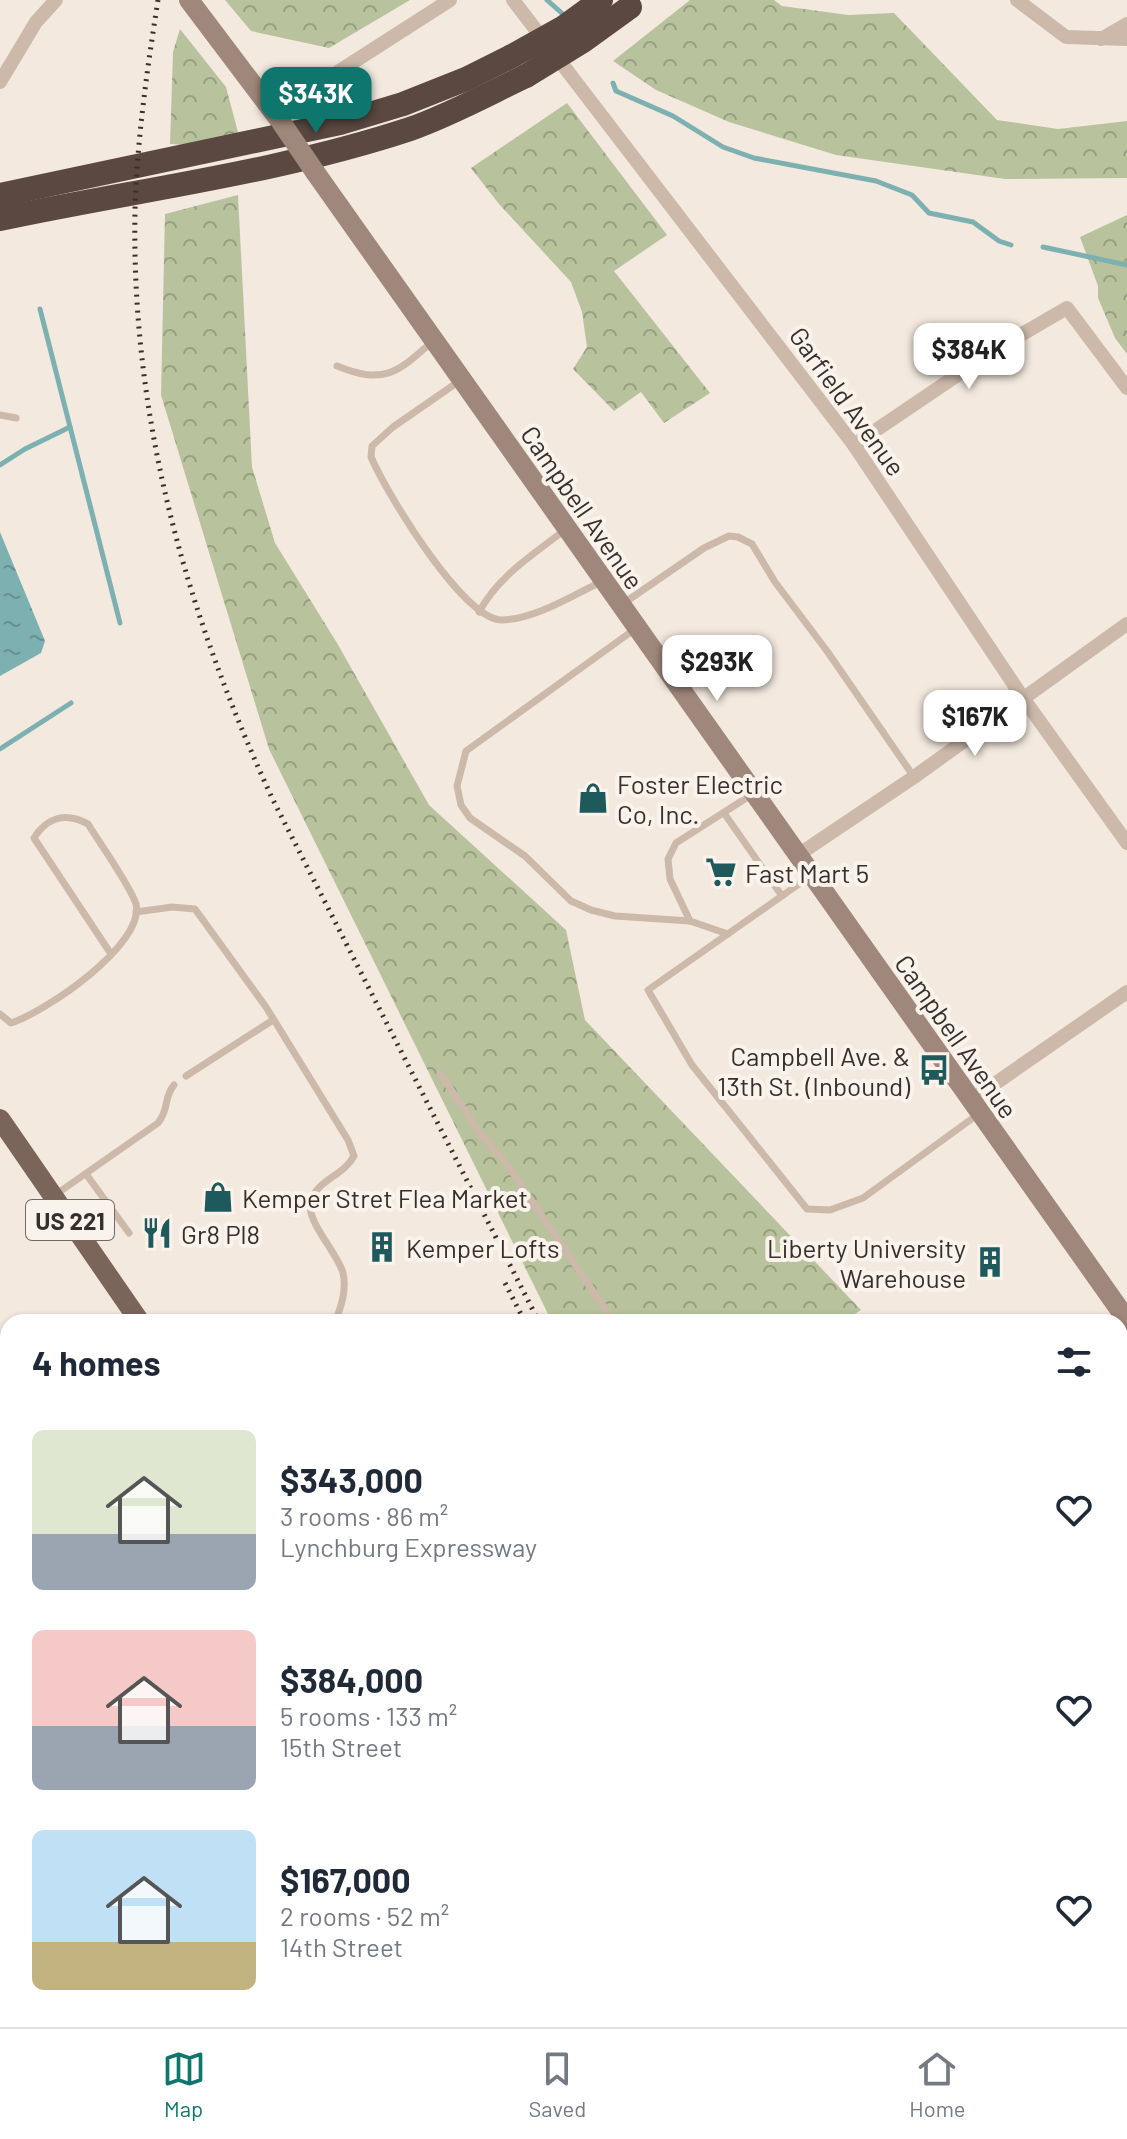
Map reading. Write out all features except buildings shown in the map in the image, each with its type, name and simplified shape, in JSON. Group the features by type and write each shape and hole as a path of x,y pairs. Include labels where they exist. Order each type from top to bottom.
{"highway":[{"path":"0,219 149,191 344,148 412,128 519,66 601,0"},
{"path":"0,195 340,123 403,104 466,79 519,66 583,41 634,4"}],"main road":[{"name":"Campbell Avenue","path":"189,0 277,118 1123,1314"},
{"name":"US 221","path":"0,1119 135,1314"}],"street":[{"path":"0,82 36,22 56,0"},
{"path":"277,118 450,0"},
{"name":"Garfield Avenue","path":"513,0 854,445 1023,698 1127,843"},
{"path":"1017,0 1066,37 1127,39"},
{"path":"1101,39 1127,24"},
{"path":"854,445 993,351 1067,308 1127,388"},
{"path":"798,855 914,777 1127,624"},
{"path":"975,1107 1127,992"}],"lane":[{"path":"337,366 364,377 400,370 434,341"},
{"path":"461,379 393,427 372,446 371,457 454,588 479,612 501,620 538,612 603,581"},
{"path":"0,415 16,418"},
{"path":"479,612 490,592 512,570 566,529"},
{"path":"620,605 704,548 729,536 752,544 775,582 914,777"},
{"path":"636,628 466,751 457,786 461,805 470,818 525,856 571,901 615,916 690,921 728,934"},
{"path":"690,921 670,879 668,859 676,843 754,793"},
{"path":"724,813 782,896"},
{"path":"0,1014 11,1023 32,1016 66,993 111,954 126,939 136,921 136,904 88,824 75,817 52,820 34,838 111,954"},
{"path":"812,875 648,990 692,1065 807,1209 830,1210 863,1198 975,1107"},
{"path":"136,912 172,907 195,909 226,949 348,1140 354,1156 347,1169 318,1187 310,1203 312,1216 343,1273 344,1301 338,1314"},
{"path":"186,1076 273,1020"},
{"path":"440,1073 479,1132 508,1166 609,1314"},
{"path":"54,1196 158,1123 167,1112 167,1096 174,1085"},
{"path":"86,1174 129,1233"}],"green space":[{"path":"225,0 410,0 329,48 251,31"},
{"path":"690,0 774,0 782,6 848,15 894,13 997,120 1058,129 1127,121 1127,178 1005,179 836,155 729,122 656,90 613,61"},
{"path":"180,29 226,87 239,136 188,145 170,144 173,52"},
{"path":"567,103 667,235 614,271 710,393 664,423 641,392 614,411 573,369 587,347 582,312 571,282 499,204 471,168"},
{"path":"238,195 252,467 275,543 337,643 429,805 566,930 585,1020 861,1310 855,1314 548,1314 269,749 161,395 165,214"},
{"path":"1127,215 1127,354 1115,338 1098,298 1098,286 1080,237"}],"water":[{"path":"0,532 45,641 41,653 0,676"}],"waterway":[{"path":"547,0 565,16"},
{"path":"613,83 616,91 673,116 723,147 754,158 876,181 912,195 929,213 973,222 999,241 1011,245"},
{"path":"1043,247 1127,265"},
{"path":"40,309 120,623"},
{"path":"0,465 70,427"},
{"path":"0,749 71,703"}],"railway":[{"path":"158,0 138,158 136,288 154,439 190,586 214,658 273,800 535,1314"},
{"path":"505,1283 521,1314"}],"place":[{"name":"Foster Electric Co, Inc.","path":"593,798"},
{"name":"Fast Mart 5","path":"721,872"},
{"name":"Campbell Ave. & 13th St. (Inbound)","path":"934,1070"},
{"name":"Kemper Stret Flea Market","path":"218,1197"},
{"name":"Gr8 Pl8","path":"157,1233"},
{"name":"Kemper Lofts","path":"382,1247"},
{"name":"Liberty University Warehouse","path":"990,1262"}]}
